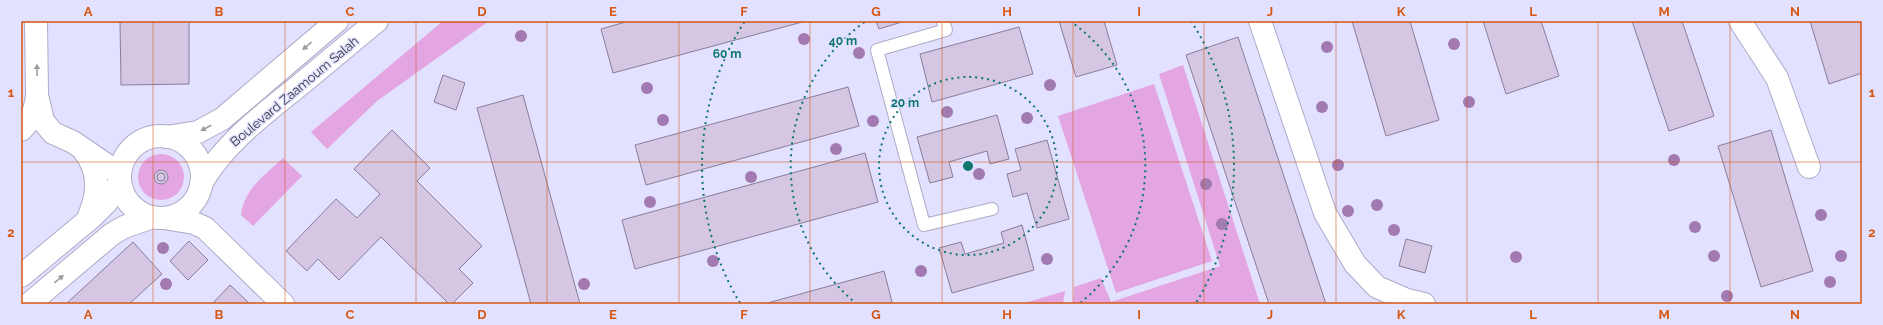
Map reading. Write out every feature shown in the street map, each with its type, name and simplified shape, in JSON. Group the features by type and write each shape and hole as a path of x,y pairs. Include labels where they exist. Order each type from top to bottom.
{"street":[{"path":"21,130 29,122 35,112 37,95 36,21"},
{"name":"Boulevard Zaamoum Salah","path":"166,136 198,132 222,119 337,21"},
{"name":"Boulevard Zaamoum Salah","path":"200,188 208,171 222,154 256,120 376,21"},
{"path":"1260,21 1328,219 1355,264 1377,287 1407,300 1424,304"},
{"path":"1740,21 1777,78 1809,167"},
{"path":"37,95 43,121 53,133"},
{"path":"21,136 35,131 53,133 72,142 120,178 127,201 143,214 194,223 205,228 283,304"},
{"path":"83,150 113,148 149,138 166,136 176,139 186,145 193,152 199,162 201,173 201,216 205,228"},
{"path":"21,276 86,222 107,202 120,178 122,166 129,152 142,141"},
{"path":"83,150 91,160 96,174 97,188 95,201 86,222"},
{"path":"29,304 112,234 124,227 159,217 181,213 195,200 200,188"}],"lane":[{"path":"944,21 946,30 877,50 924,225 992,209"}],"shaded area":[{"path":"443,21 489,21 377,101 327,149 311,132"},
{"path":"1183,65 1260,304 1073,304 1074,287 1101,278 1111,302 1220,266 1159,74"},
{"path":"1154,84 1212,261 1116,293 1058,116"},
{"path":"161,154 174,158 180,164 184,177 180,190 174,196 161,200 148,196 142,190 138,177 142,164 148,158"},
{"path":"283,158 302,176 253,226 241,215 246,198 256,183"},
{"path":"1065,291 1063,304 1021,304"}],"building":[{"path":"120,21 189,21 189,84 121,85"},
{"path":"629,21 806,21 613,73 601,29"},
{"path":"876,21 905,21 879,29"},
{"path":"1059,21 1104,21 1117,65 1076,77"},
{"path":"1352,21 1410,21 1439,120 1386,136"},
{"path":"1483,21 1541,21 1559,76 1506,94"},
{"path":"1632,21 1682,21 1714,116 1669,131"},
{"path":"1810,21 1862,21 1862,73 1829,84"},
{"path":"1019,27 1033,74 932,102 920,54"},
{"path":"1238,37 1326,304 1269,304 1186,55"},
{"path":"443,75 465,83 456,110 434,102"},
{"path":"848,87 859,126 646,185 635,145"},
{"path":"523,95 580,304 531,304 477,108"},
{"path":"997,115 1009,159 990,164 987,151 949,162 953,177 930,183 917,137"},
{"path":"392,130 430,168 417,181 482,246 459,269 473,283 452,304 449,304 381,237 339,280 318,259 307,271 286,251 336,199 357,218 380,194 354,169"},
{"path":"1771,130 1813,271 1761,287 1718,146"},
{"path":"1047,140 1069,219 1037,228 1027,193 1013,197 1007,174 1021,170 1015,149"},
{"path":"865,153 878,202 635,269 622,220"},
{"path":"161,170 166,172 168,177 166,182 161,184 156,182 154,177 156,172"},
{"path":"161,173 164,174 164,180 161,181 158,180 157,177 158,174"},
{"path":"1022,225 1034,270 952,293 939,248 961,242 965,254 1004,243 1001,232"},
{"path":"1406,239 1432,246 1425,273 1399,266"},
{"path":"189,241 208,260 188,280 170,261"},
{"path":"133,242 162,274 129,304 66,304"},
{"path":"884,271 892,302 887,304 764,304"},
{"path":"230,285 250,304 212,304"}]}
